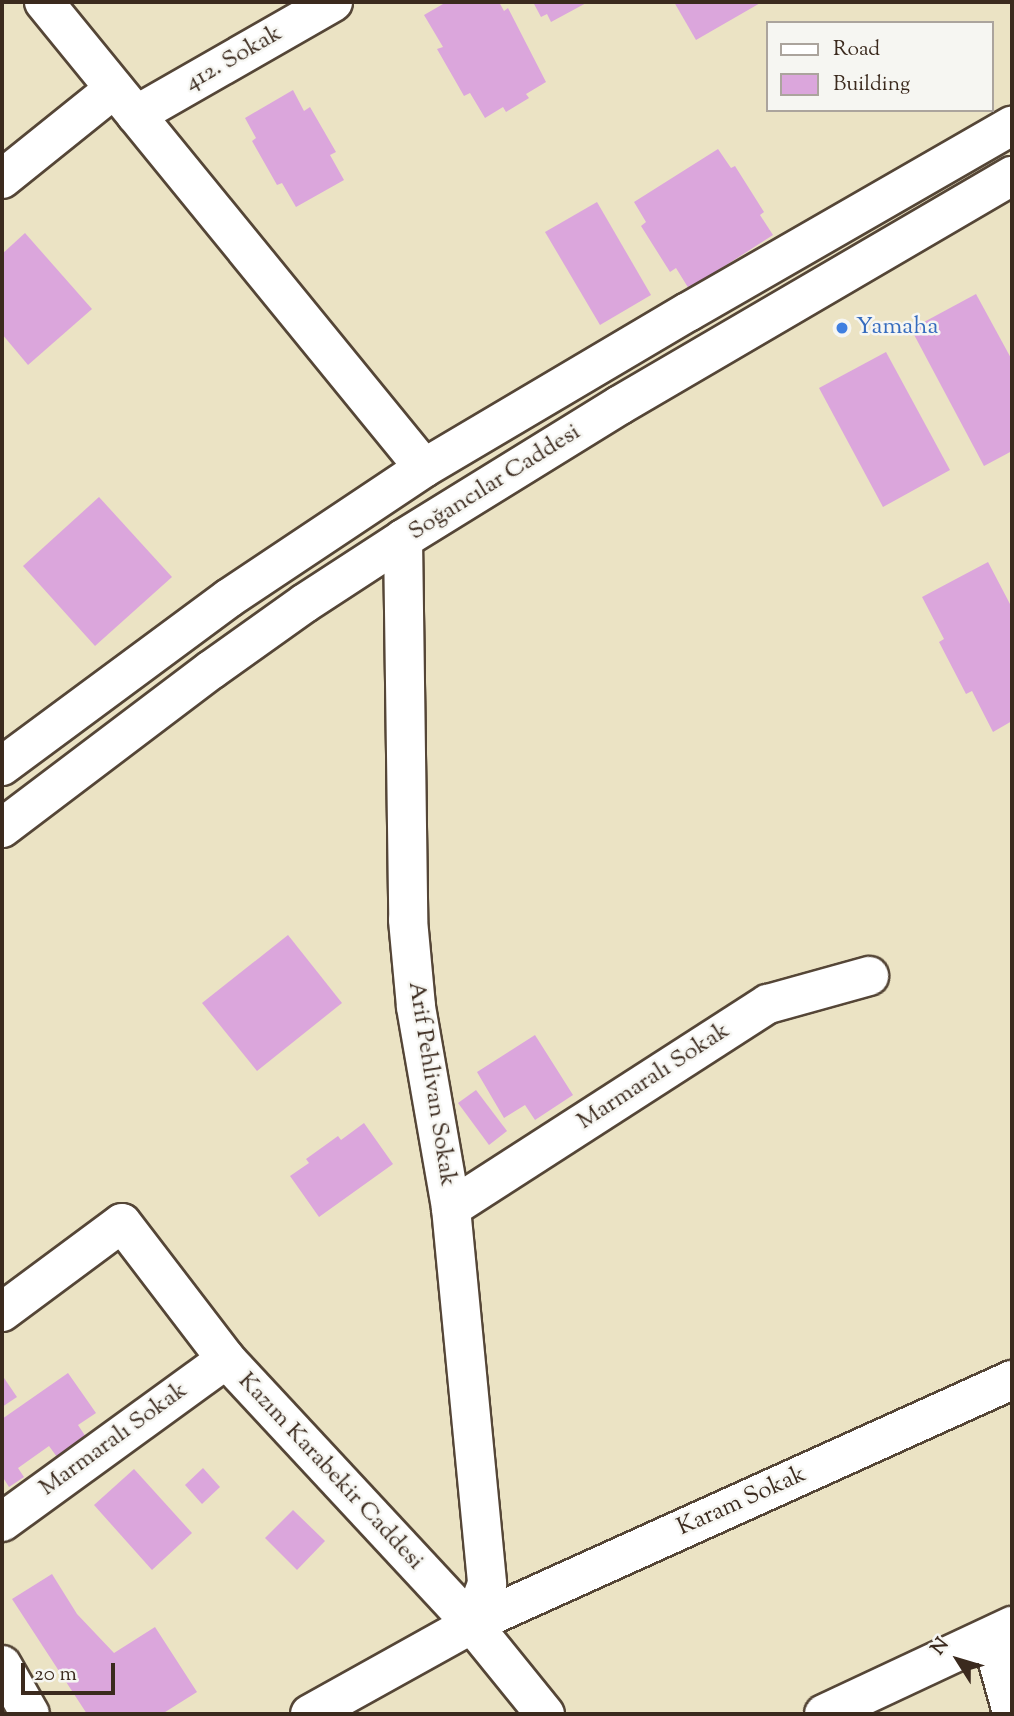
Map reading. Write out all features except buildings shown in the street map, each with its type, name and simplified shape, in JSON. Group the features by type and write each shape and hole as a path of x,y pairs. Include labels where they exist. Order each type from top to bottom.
{"street":[{"path":"44,2 424,468"},
{"name":"412. Sokak","path":"2,179 125,102 333,2"},
{"name":"Soğancılar Caddesi","path":"2,766 229,598 424,468 688,312 1012,126"},
{"name":"Soğancılar Caddesi","path":"2,828 211,670 305,603 620,405 1012,176"},
{"name":"Arif Pehlivan Sokak","path":"403,540 408,919 416,1007 451,1208 487,1584 472,1624"},
{"name":"Marmaralı Sokak","path":"451,1208 768,1004 869,976"},
{"name":"Kazım Karabekir Caddesi","path":"2,1312 122,1223 226,1359 472,1624 545,1714"},
{"name":"Marmaralı Sokak","path":"2,1522 226,1359"},
{"name":"Karam Sokak","path":"310,1714 472,1624 1012,1380"},
{"path":"824,1714 1001,1631 1012,1712"},
{"path":"2,1665 30,1714"}],"place":[{"name":"Yamaha","path":"842,328"}]}
